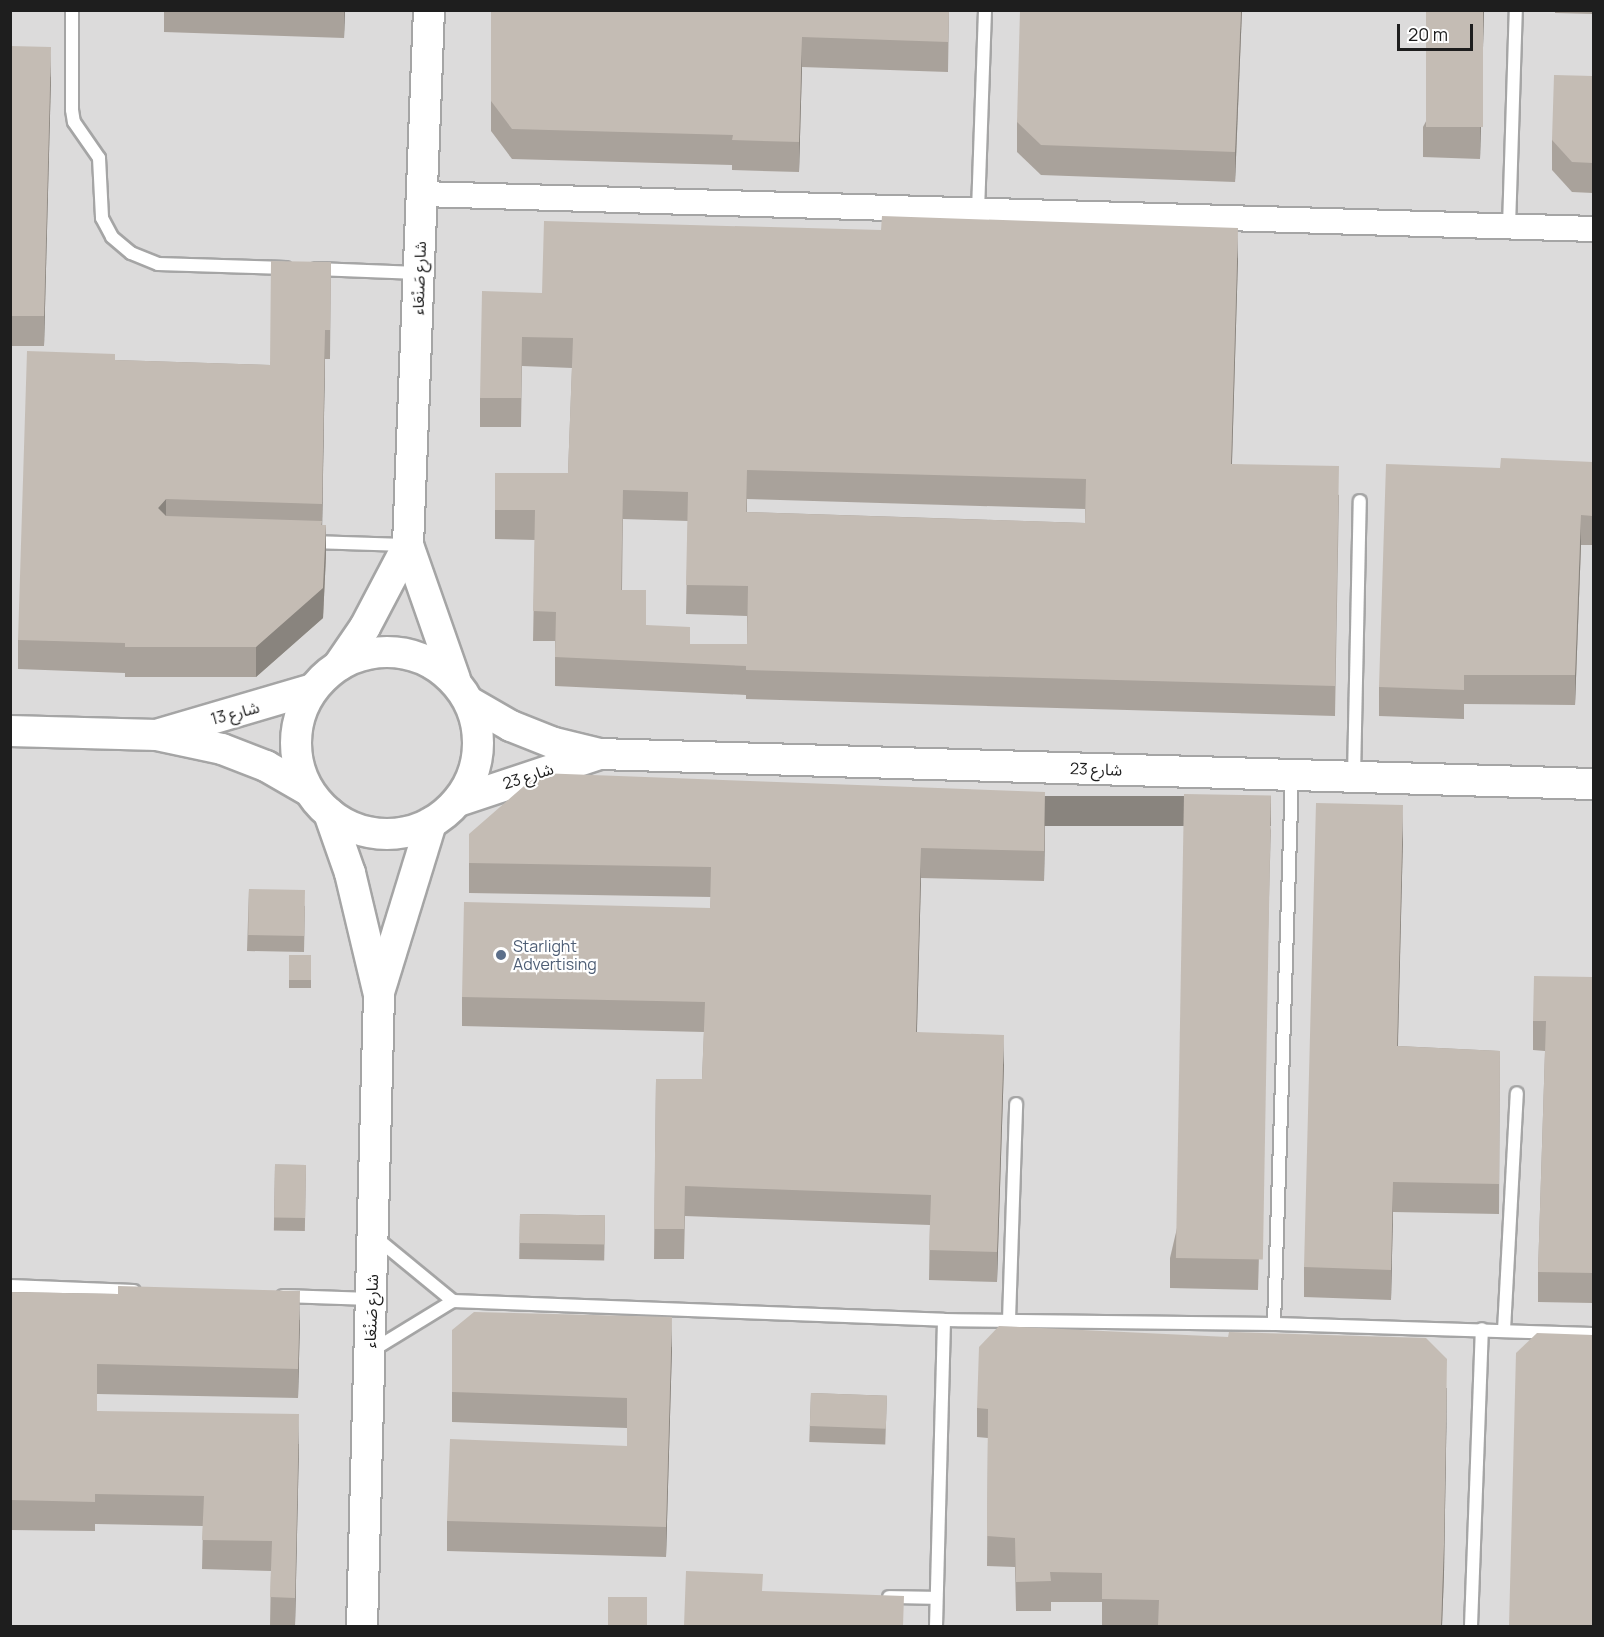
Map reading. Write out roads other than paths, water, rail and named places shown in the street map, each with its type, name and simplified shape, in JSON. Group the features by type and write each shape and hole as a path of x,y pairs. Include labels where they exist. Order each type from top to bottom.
{"street":[{"name":"شارع صَنْعَاء","path":"429,10 408,545 463,691"},
{"path":"422,194 1593,229"},
{"name":"شارع صَنْعَاء","path":"339,665 365,627 408,545"},
{"path":"399,652 429,661 463,691 478,728 479,754 472,779 458,801 431,823 396,834 361,830 329,813 306,789 298,763 296,738 301,712 313,689 339,665 368,653 399,652"},
{"name":"شارع 13","path":"157,735 313,689"},
{"name":"شارع 23","path":"463,691 522,730 599,754 1593,784"},
{"name":"شارع 13","path":"10,731 157,735 222,749 266,766 306,789"},
{"name":"شارع 23","path":"458,801 599,754"},
{"name":"شارع صَنْعَاء","path":"329,813 350,873 379,995 362,1626"},
{"name":"شارع صَنْعَاء","path":"379,995 431,823"}],"lane":[{"path":"72,10 74,122 99,158 101,207 106,228 131,253 158,264 419,273"},
{"path":"978,211 985,10"},
{"path":"1509,227 1516,10"},
{"path":"1354,777 1360,501"},
{"path":"297,542 408,545"},
{"path":"1274,1324 1292,775"},
{"path":"1504,1330 1517,1092"},
{"path":"1009,1320 1016,1104"},
{"path":"373,1236 453,1301"},
{"path":"10,1286 150,1291"},
{"path":"267,1296 372,1299"},
{"path":"370,1352 453,1301 944,1320 1274,1324 1593,1334"},
{"path":"936,1626 944,1320"},
{"path":"1471,1626 1482,1329"},
{"path":"878,1597 936,1598"}],"place":[{"name":"Starlight Advertising","path":"501,955"}]}
